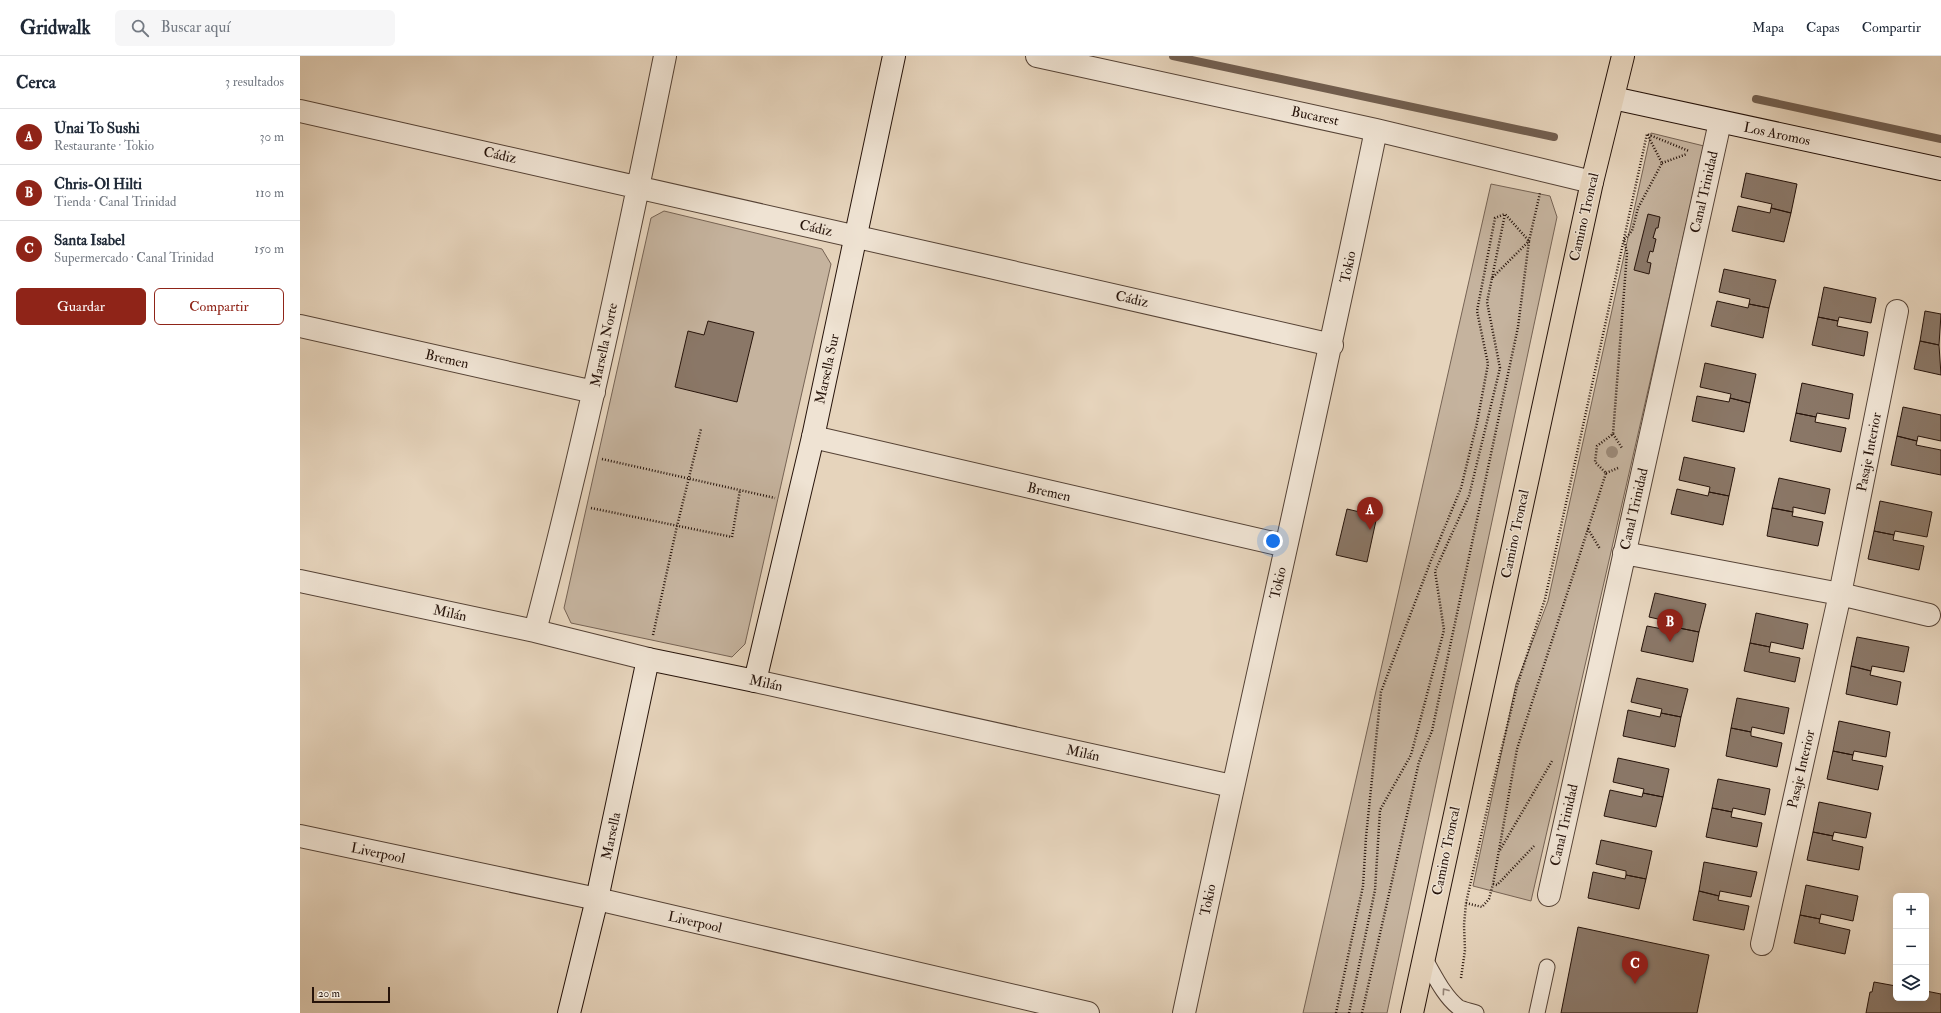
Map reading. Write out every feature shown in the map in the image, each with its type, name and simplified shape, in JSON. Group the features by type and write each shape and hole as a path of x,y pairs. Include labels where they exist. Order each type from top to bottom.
{"main road":[{"name":"Camino Troncal","path":"1412,1013 1592,182 1614,98 1623,56"}],"street":[{"name":"Marsella Norte","path":"535,631 569,503 639,186 665,56"},
{"name":"Marsella Sur","path":"755,681 813,437 894,56"},
{"name":"Bucarest","path":"1037,56 1376,130 1592,182"},
{"name":"Los Aromos","path":"1614,98 1941,169"},
{"name":"Cádiz","path":"300,111 639,186 856,237 1332,344"},
{"name":"Canal Trinidad","path":"1548,895 1720,122"},
{"name":"Tokio","path":"1184,1013 1232,786 1332,344 1376,130"},
{"name":"Pasaje Interior","path":"1762,944 1840,594 1897,311"},
{"name":"Bremen","path":"300,326 594,392"},
{"name":"Bremen","path":"813,437 1286,546"},
{"path":"1624,553 1840,594 1929,614"},
{"name":"Milán","path":"300,581 535,631 648,659 755,681 1232,786"},
{"name":"Marsella","path":"569,1013 597,900 648,659"},
{"name":"Liverpool","path":"300,836 597,900 1088,1013"}],"lane":[{"path":"1424,958 1445,993 1456,1005 1476,1013"},
{"path":"1537,1013 1547,967"}],"path":[{"path":"1456,1005 1465,950 1464,925 1466,903 1517,686 1545,599 1647,134 1650,107"},
{"path":"1647,134 1692,152 1712,157"},
{"path":"1624,240 1632,231 1638,208 1662,162 1647,134"},
{"path":"1362,1013 1419,762 1432,731 1518,327 1521,288 1529,241 1546,170"},
{"path":"1505,214 1529,241"},
{"path":"1349,1013 1375,890 1380,810 1411,755 1444,630 1435,571 1469,496 1500,368 1487,302 1505,214"},
{"path":"1336,1013 1363,886 1381,692 1462,481 1477,423 1488,364 1477,311 1495,218 1505,214"},
{"path":"1624,240 1628,253 1613,434 1624,451"},
{"path":"1492,278 1529,241"},
{"path":"648,659 677,526 690,479 701,429"},
{"path":"1606,473 1595,462 1597,446 1613,434"},
{"path":"580,454 797,502"},
{"path":"1606,473 1622,467 1620,474"},
{"path":"1466,903 1482,907 1489,899 1499,852 1516,749 1606,473"},
{"path":"569,503 732,537 740,490"},
{"path":"1599,557 1602,542"},
{"path":"1499,852 1556,755"},
{"path":"1493,884 1497,885 1535,845"}],"shaded area":[{"path":"1651,133 1704,146 1531,901 1473,886 1516,684 1548,601"},
{"path":"1491,184 1550,196 1557,217 1387,1013 1303,1013"},
{"path":"664,211 822,249 831,264 745,644 732,657 571,623 564,608 651,218"}],"building":[{"path":"1746,173 1797,184 1791,213 1771,208 1772,204 1741,197"},
{"path":"1738,206 1770,213 1771,208 1791,213 1784,242 1732,231"},
{"path":"1648,214 1660,217 1658,228 1656,228 1653,238 1656,239 1653,252 1650,251 1647,262 1651,263 1649,274 1634,270"},
{"path":"1724,269 1776,280 1769,308 1749,304 1750,299 1719,292"},
{"path":"1824,287 1876,298 1871,323 1839,317 1838,321 1818,317"},
{"path":"1717,301 1748,308 1749,304 1769,308 1763,338 1711,326"},
{"path":"1925,311 1941,314 1939,345 1920,341"},
{"path":"1818,317 1838,321 1837,326 1868,332 1864,356 1812,345"},
{"path":"708,321 754,332 737,402 675,387 688,331 704,335"},
{"path":"1920,341 1939,345 1941,375 1914,369"},
{"path":"1705,363 1756,374 1750,403 1730,398 1731,394 1700,387"},
{"path":"1802,383 1853,394 1849,419 1817,413 1816,417 1796,413"},
{"path":"1697,396 1729,402 1730,398 1750,403 1744,432 1692,421"},
{"path":"1903,407 1941,415 1941,441 1918,436 1917,441 1897,436"},
{"path":"1796,413 1816,417 1815,422 1846,428 1841,452 1790,441"},
{"path":"1897,436 1917,441 1916,445 1941,450 1941,475 1891,465"},
{"path":"1684,457 1735,468 1729,496 1709,492 1710,487 1679,480"},
{"path":"1779,478 1830,489 1825,514 1793,507 1793,512 1772,508"},
{"path":"1677,489 1708,496 1709,492 1729,496 1723,525 1671,514"},
{"path":"1880,501 1932,512 1927,537 1895,531 1894,535 1874,531"},
{"path":"1772,508 1793,512 1792,516 1823,522 1818,546 1767,536"},
{"path":"1347,509 1377,516 1367,562 1336,555"},
{"path":"1874,531 1894,535 1893,540 1924,546 1919,570 1868,559"},
{"path":"1655,593 1706,604 1699,632 1679,628 1680,624 1649,617"},
{"path":"1756,613 1808,624 1803,649 1771,642 1770,647 1750,643"},
{"path":"1647,626 1678,632 1679,628 1699,632 1693,662 1641,651"},
{"path":"1857,637 1909,647 1904,672 1872,666 1871,671 1851,666"},
{"path":"1750,643 1770,647 1769,652 1800,658 1795,682 1744,671"},
{"path":"1851,666 1871,671 1870,675 1901,682 1897,705 1846,694"},
{"path":"1637,678 1688,689 1681,717 1661,713 1662,709 1631,702"},
{"path":"1737,698 1789,708 1784,734 1752,727 1751,732 1731,728"},
{"path":"1628,710 1660,717 1661,713 1681,717 1675,747 1623,736"},
{"path":"1839,721 1890,732 1886,757 1854,751 1853,755 1833,751"},
{"path":"1731,728 1751,732 1751,736 1782,743 1777,767 1726,756"},
{"path":"1833,751 1853,755 1852,760 1883,766 1878,790 1827,779"},
{"path":"1618,758 1669,769 1663,797 1643,793 1644,789 1613,782"},
{"path":"1718,779 1770,789 1765,815 1733,808 1732,812 1712,808"},
{"path":"1610,790 1642,797 1643,793 1663,797 1656,827 1604,816"},
{"path":"1819,802 1871,813 1866,838 1834,832 1833,836 1813,832"},
{"path":"1712,808 1732,812 1731,817 1762,823 1757,847 1706,837"},
{"path":"1813,832 1833,836 1832,840 1863,847 1859,870 1807,860"},
{"path":"1601,840 1652,851 1646,879 1626,875 1626,871 1596,864"},
{"path":"1704,862 1757,872 1751,897 1720,891 1719,896 1699,891"},
{"path":"1593,872 1625,879 1626,875 1646,879 1639,909 1588,898"},
{"path":"1806,885 1858,896 1853,921 1821,914 1820,919 1800,915"},
{"path":"1699,891 1719,896 1718,900 1749,906 1744,930 1693,920"},
{"path":"1800,915 1820,919 1819,923 1850,930 1845,954 1794,943"},
{"path":"1578,927 1709,955 1697,1013 1561,1013"},
{"path":"1874,982 1893,985 1893,1001 1929,1001 1929,992 1941,994 1941,1013 1866,1013 1870,992 1872,992"}],"waterway":[{"path":"1173,56 1554,137"},
{"path":"1756,99 1941,139"}],"place":[{"name":"Unai To Sushi","path":"1370,530"},
{"name":"Chris-Ol Hilti","path":"1670,642"},
{"name":"Santa Isabel","path":"1635,984"}]}
